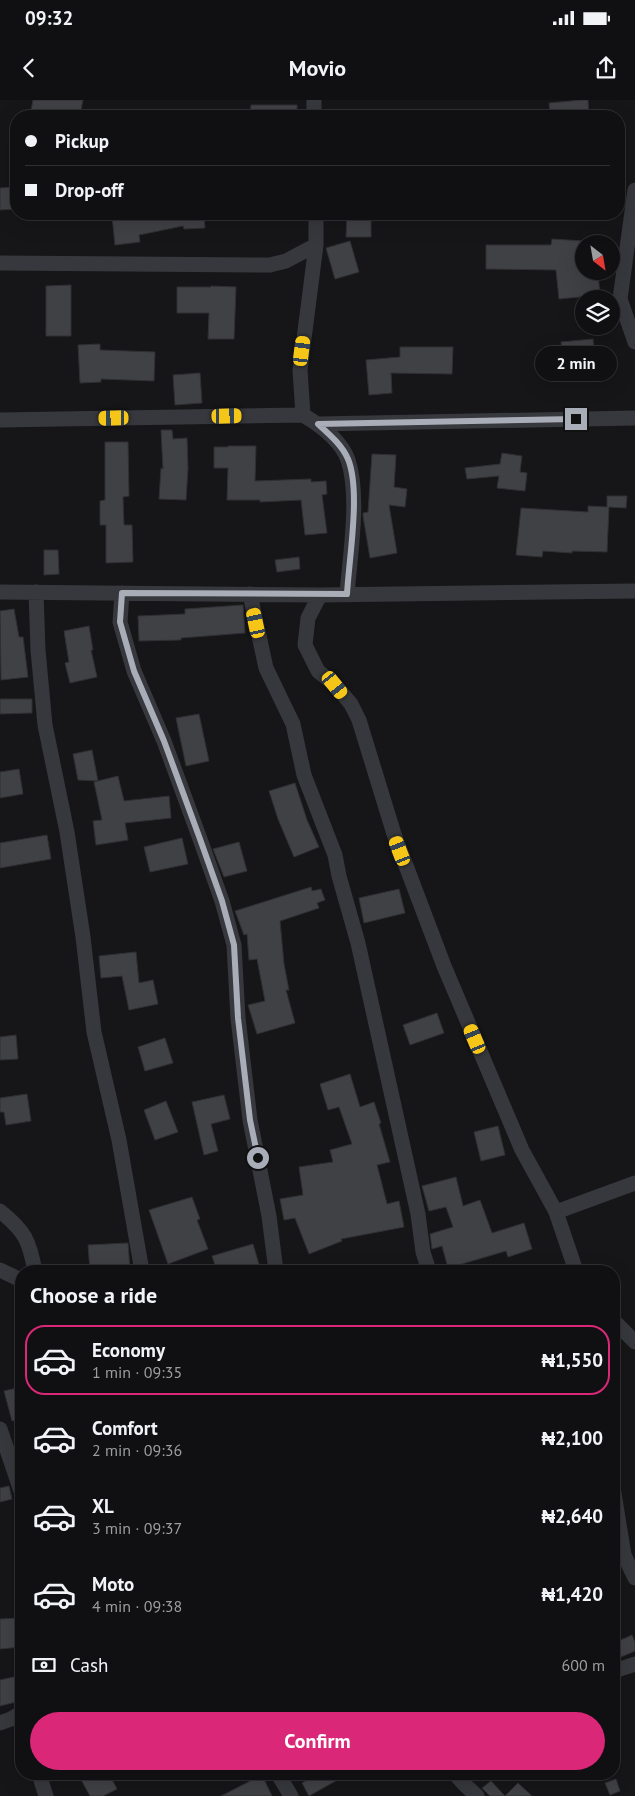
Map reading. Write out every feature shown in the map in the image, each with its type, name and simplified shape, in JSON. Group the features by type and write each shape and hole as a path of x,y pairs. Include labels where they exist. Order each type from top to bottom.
{"street":[{"path":"635,190 620,299 635,342"},
{"path":"303,415 300,370 316,245 316,220"},
{"path":"0,263 270,265 286,261 316,245"},
{"path":"286,261 312,274"},
{"path":"0,420 303,415 318,424 335,439 348,459 354,492 347,594"},
{"path":"318,424 635,418"},
{"path":"0,592 347,594 635,591"},
{"path":"36,592 38,650 45,725 67,832 84,937 94,1032 119,1140 141,1265"},
{"path":"122,593 120,622 134,671 164,741 197,830 222,901 234,945 238,1018 250,1120 270,1216 275,1265"},
{"path":"250,594 266,668 293,724 304,775 335,854 339,876 358,943 418,1214 423,1252 427,1265"},
{"path":"320,594 308,618 305,645 318,671 335,685 351,704 359,720 394,834 444,966 522,1150 556,1212 574,1265"},
{"path":"556,1212 635,1183"},
{"path":"0,1211 16,1224 27,1239 34,1265"},
{"path":"0,1270 15,1277"},
{"path":"620,1327 635,1342"},
{"path":"0,1429 15,1473"},
{"path":"620,1530 624,1555 635,1578"},
{"path":"620,1669 635,1664"},
{"path":"0,1723 15,1717"},
{"path":"41,1780 46,1796"},
{"path":"282,1780 291,1796"},
{"path":"460,1780 477,1796"}],"building":[{"path":"33,100 83,100 81,110 31,110"},
{"path":"588,100 589,110 550,110 549,103"},
{"path":"251,105 297,105 297,110 251,110"},
{"path":"10,187 10,209 0,210 0,188"},
{"path":"112,220 204,220 205,228 184,229 183,226 139,235 140,242 115,245"},
{"path":"347,220 371,220 371,237 346,237"},
{"path":"552,239 575,240 575,280 599,280 600,290 575,290 575,297 559,299 556,270 486,269 486,245 551,245"},
{"path":"350,241 359,272 335,279 326,248"},
{"path":"71,285 71,336 46,336 46,286"},
{"path":"177,287 236,287 234,339 208,339 209,313 177,313"},
{"path":"593,339 596,369 564,372 561,342"},
{"path":"100,344 100,350 155,352 154,381 101,379 101,382 80,383 78,345"},
{"path":"400,347 453,347 452,374 391,373 392,393 369,395 366,360 400,357"},
{"path":"200,373 202,403 175,405 173,375"},
{"path":"161,430 172,430 173,439 187,438 186,500 159,499 161,468 163,469"},
{"path":"105,442 128,442 129,496 123,497 124,525 132,525 133,562 106,563 106,525 100,525 100,501 105,500"},
{"path":"256,446 255,481 311,479 311,482 326,481 327,494 322,495 327,533 305,535 301,500 260,502 260,500 227,500 228,468 214,468 214,447"},
{"path":"502,453 522,456 520,472 527,473 525,491 497,488 499,476 467,479 465,468 500,464"},
{"path":"372,454 396,455 394,487 407,489 405,507 389,505 397,553 370,558 363,513 368,512"},
{"path":"607,496 627,496 626,508 609,507 607,552 572,551 572,553 543,551 542,557 516,555 521,508 588,512 588,506 607,507"},
{"path":"44,550 58,550 59,574 44,575"},
{"path":"299,557 300,569 277,572 275,560"},
{"path":"243,605 245,633 181,638 181,640 139,641 138,616 185,614 185,609"},
{"path":"14,609 19,637 23,637 28,677 1,680 0,611"},
{"path":"89,626 93,650 91,650 97,677 70,683 65,663 69,662 64,631"},
{"path":"0,699 32,699 32,713 0,714"},
{"path":"199,714 209,761 186,766 176,718"},
{"path":"92,750 98,781 78,780 73,754"},
{"path":"19,769 23,794 0,798 0,772"},
{"path":"118,776 124,801 169,796 171,818 125,823 128,840 96,845 93,821 102,820 94,782"},
{"path":"295,783 307,820 319,847 294,857 278,819 269,791"},
{"path":"47,835 51,859 0,868 0,843"},
{"path":"182,838 188,864 150,872 144,847"},
{"path":"239,842 247,871 224,877 213,849"},
{"path":"311,887 312,891 321,889 325,900 317,903 319,908 280,921 284,964 289,990 286,990 295,1023 257,1034 248,1005 265,1001 257,959 249,960 247,934 244,935 235,911"},
{"path":"399,889 405,913 364,923 359,898"},
{"path":"136,952 139,983 153,980 158,1004 129,1010 122,976 101,978 99,956"},
{"path":"437,1013 444,1033 410,1045 403,1025"},
{"path":"16,1035 18,1059 0,1060 0,1037"},
{"path":"165,1038 173,1063 145,1071 138,1047"},
{"path":"350,1074 360,1107 374,1102 390,1162 377,1165 387,1204 399,1201 404,1227 341,1239 342,1241 309,1254 295,1218 284,1220 280,1199 303,1195 299,1167 333,1162 330,1150 352,1144 339,1107 328,1110 320,1084"},
{"path":"27,1094 31,1121 6,1125 4,1112 0,1112 0,1098"},
{"path":"224,1095 230,1119 211,1124 218,1151 204,1155 192,1102"},
{"path":"166,1101 178,1132 155,1140 144,1110"},
{"path":"498,1126 505,1155 481,1161 474,1132"},
{"path":"456,1177 463,1206 480,1200 492,1233 524,1223 532,1249 508,1257 506,1251 458,1265 447,1265 442,1246 432,1249 430,1234 453,1227 446,1207 429,1211 422,1186"},
{"path":"192,1197 200,1219 197,1220 208,1249 168,1264 149,1210"},
{"path":"128,1243 130,1265 90,1265 88,1245"},
{"path":"253,1244 259,1265 215,1265 212,1256"},
{"path":"15,1388 15,1420 12,1421 4,1391"},
{"path":"9,1486 12,1499 0,1502 0,1488"},
{"path":"15,1618 15,1648 0,1649 0,1619"},
{"path":"632,1635 635,1642 635,1651 620,1657 620,1640"},
{"path":"15,1678 15,1702 0,1706 0,1680"},
{"path":"81,1780 112,1780 117,1789 103,1796 90,1796"},
{"path":"252,1780 264,1780 272,1796 221,1796"},
{"path":"308,1780 337,1780 309,1796 302,1783"},
{"path":"616,1780 620,1791 610,1795 605,1783"},
{"path":"491,1781 505,1796 490,1796 482,1788"},
{"path":"518,1783 532,1796 505,1796"}],"route":[{"path":"258,1158 250,1120 238,1018 234,945 222,901 200,839 164,741 134,671 120,622 122,593 347,594 354,492 348,459 335,439 318,424 576,419"}]}
